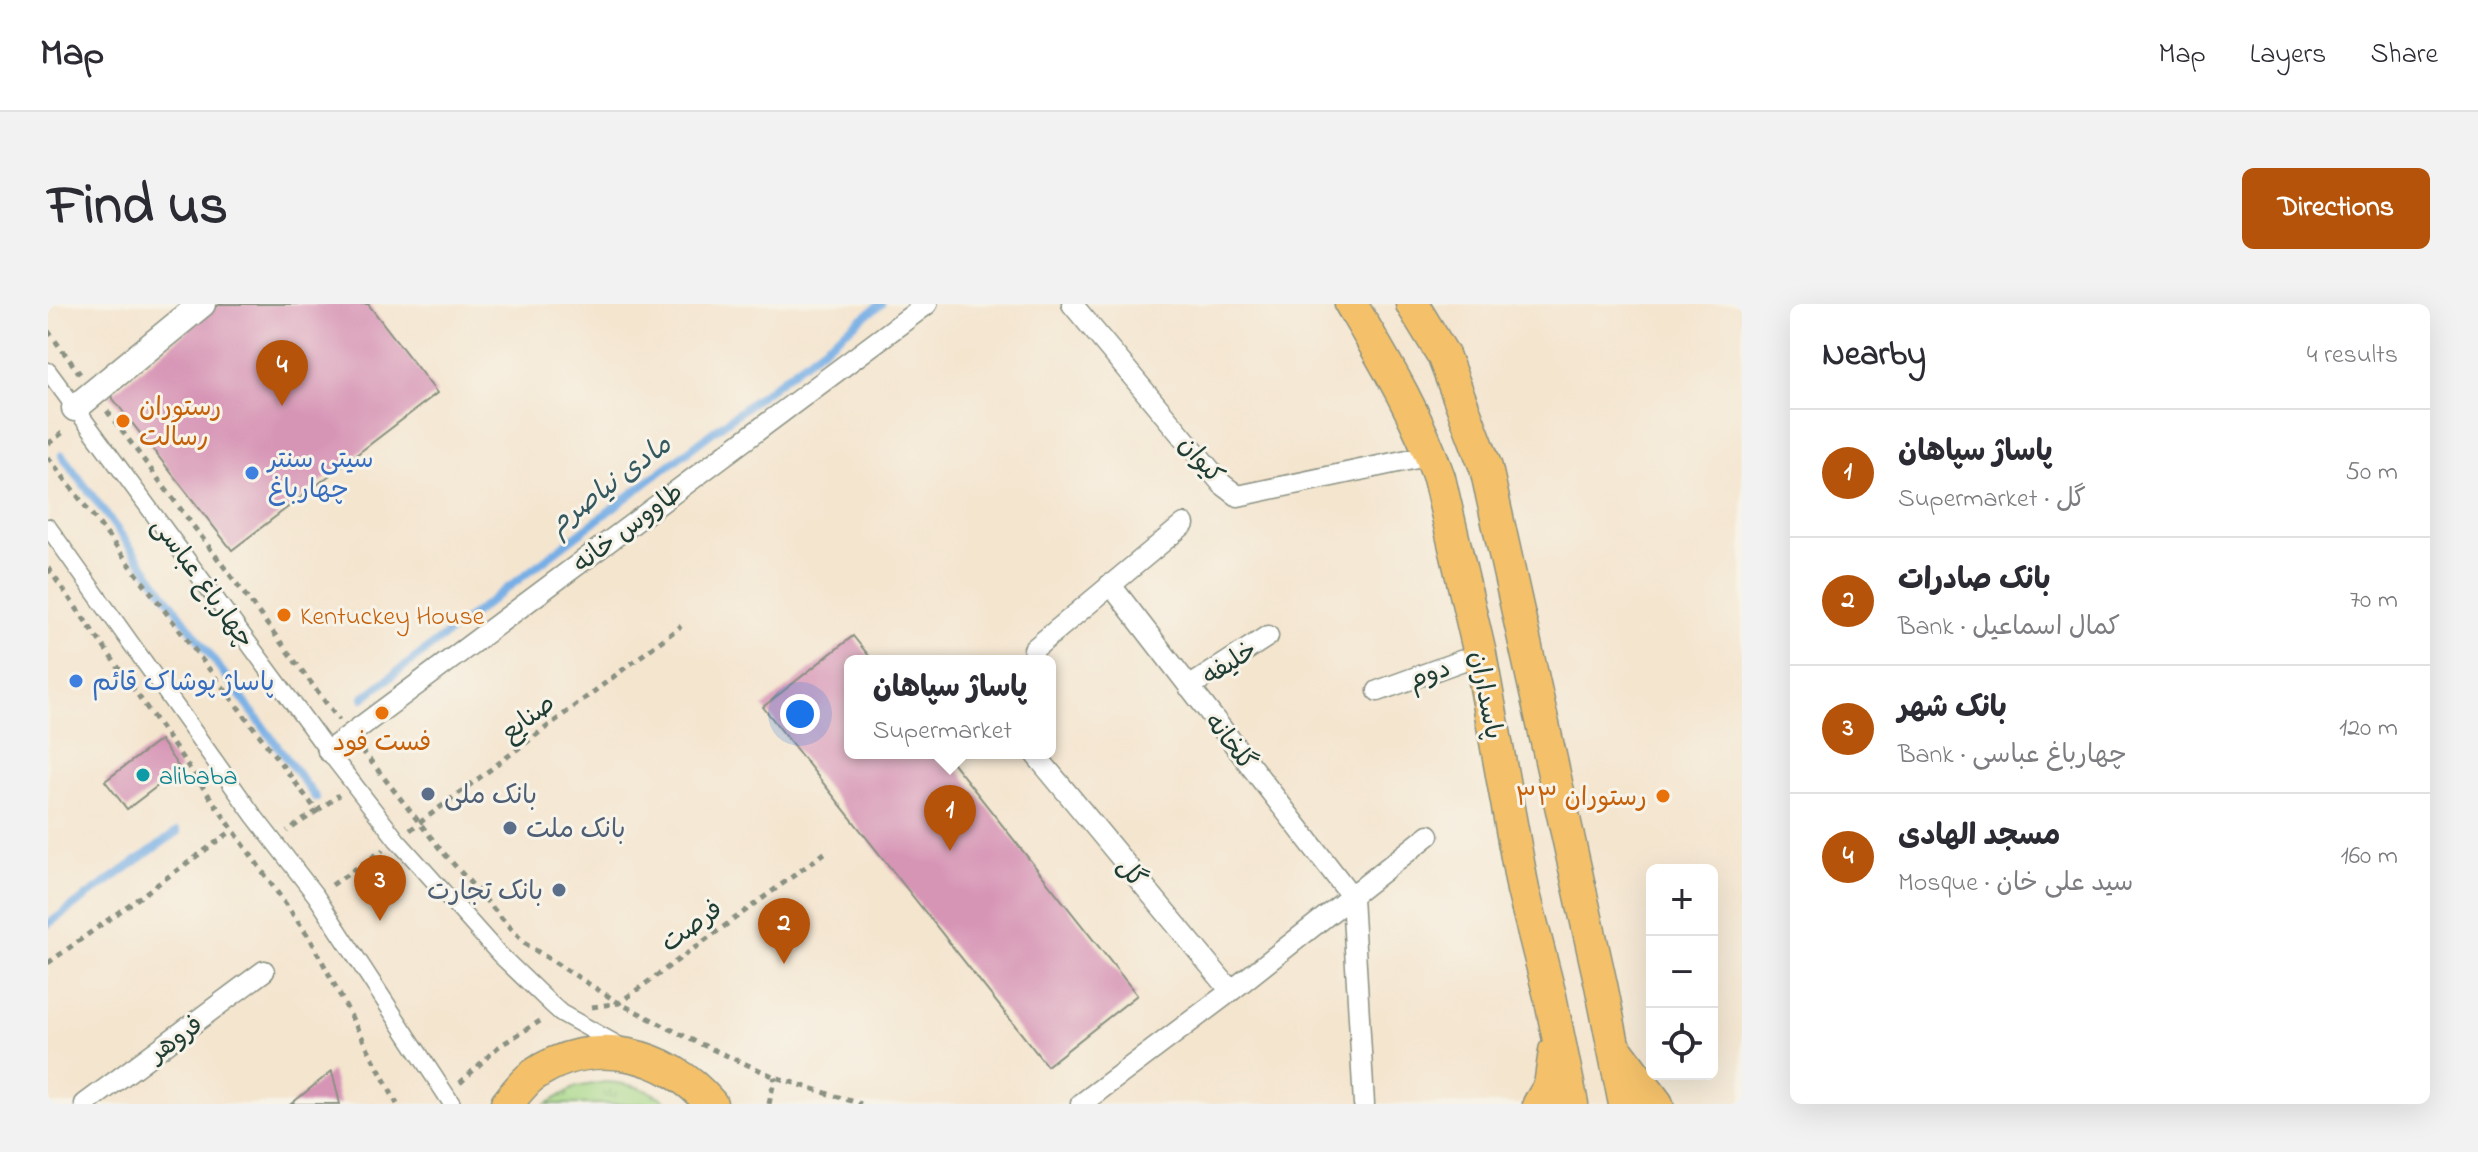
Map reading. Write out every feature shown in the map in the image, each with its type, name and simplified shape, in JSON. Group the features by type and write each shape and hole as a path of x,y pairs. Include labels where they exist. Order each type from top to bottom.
{"main road":[{"name":"پاسداران","path":"1351,304 1393,374 1439,478 1480,654 1523,890 1550,996 1572,1104"},
{"name":"پاسداران","path":"1412,304 1443,355 1486,468 1625,1104"},
{"path":"1550,996 1569,1007 1580,1008 1595,1001 1601,985"},
{"path":"1539,1104 1550,1086 1557,1036"},
{"path":"1613,1045 1657,1104"},
{"path":"507,1104 532,1076 579,1056 605,1053 636,1055 670,1068 705,1097 735,1104"}],"street":[{"path":"84,400 202,304"},
{"name":"طاووس خانه","path":"328,751 927,304"},
{"name":"کیوان","path":"1072,304 1222,484 1238,496 1431,455"},
{"name":"چهارباغ عباسی","path":"48,371 84,400 328,751 397,840 499,954 561,1013 636,1055"},
{"path":"1034,649 1184,524"},
{"path":"48,527 254,816 316,896 451,1102"},
{"name":"گلخانه","path":"1110,584 1352,897"},
{"name":"خلیفه","path":"1189,687 1268,636"},
{"name":"دوم","path":"1378,691 1480,654"},
{"name":"گل","path":"1039,759 1231,991"},
{"path":"1081,1104 1429,835"},
{"path":"1352,897 1364,1104"},
{"name":"فروهر","path":"85,1104 264,971"}],"path":[{"path":"48,331 84,400 441,850 524,943 619,1003 694,1041 775,1077 861,1104"},
{"name":"چهارباغ عباسی","path":"48,457 317,811 274,841"},
{"path":"48,568 311,940 397,1104"},
{"name":"صنایع","path":"316,896 420,823 681,626"},
{"path":"48,963 254,816"},
{"name":"فرصت","path":"619,1003 826,852"},
{"path":"451,1102 461,1082 498,1047 542,1020 561,1013 619,1003"},
{"path":"769,1104 775,1077"}],"green space":[{"path":"605,1082 640,1088 670,1104 546,1104 576,1087"}],"building":[{"name":"سیتی سنتر چهارباغ","path":"220,304 368,304 437,393 232,550 110,395"},
{"path":"853,636 868,655 844,655 844,759 950,759 1137,995 1047,1066 763,707"},
{"name":"alibaba","path":"160,740 180,769 127,809 105,781"},
{"path":"332,1071 340,1104 291,1104"}],"waterway":[{"name":"مادی نیاصرم","path":"363,698 881,304"},
{"path":"62,455 316,798"},
{"name":"مادی نیاصرم","path":"48,924 177,832"}],"place":[{"name":"مسجد الهادی","path":"282,406"},
{"name":"رستوران رسالت","path":"123,421"},
{"name":"سیتی سنتر چهارباغ","path":"252,473"},
{"name":"Kentuckey House","path":"284,615"},
{"name":"پاساژ پوشاک قائم","path":"76,681"},
{"name":"فست فود","path":"382,713"},
{"name":"alibaba","path":"143,775"},
{"name":"بانک ملی","path":"428,794"},
{"name":"رستوران ۳۳","path":"1663,796"},
{"name":"بانک ملت","path":"510,828"},
{"name":"پاساژ سپاهان","path":"950,851"},
{"name":"بانک تجارت","path":"559,890"},
{"name":"بانک شهر","path":"380,921"},
{"name":"بانک صادرات","path":"784,964"}]}
